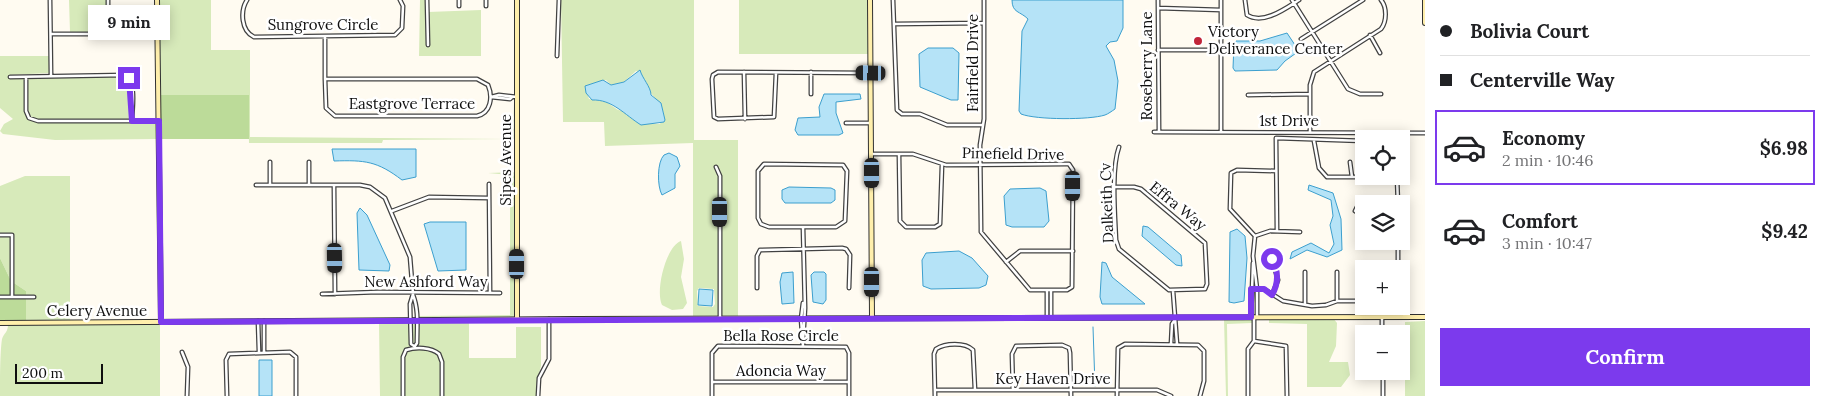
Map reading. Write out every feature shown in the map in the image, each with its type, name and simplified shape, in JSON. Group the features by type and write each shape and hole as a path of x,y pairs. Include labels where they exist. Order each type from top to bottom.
{"main road":[{"path":"157,0 161,322"},
{"name":"Sipes Avenue","path":"516,0 517,320"},
{"path":"870,0 872,318"},
{"path":"1425,0 1425,22"},
{"name":"Celery Avenue","path":"0,323 549,319 1425,317"}],"street":[{"path":"50,0 50,75"},
{"path":"108,0 108,34"},
{"name":"Sungrove Circle","path":"247,0 244,5 244,26 249,34 254,37 395,35 402,28 403,6 400,0"},
{"path":"426,0 428,45"},
{"path":"458,0 459,6"},
{"path":"486,0 486,6"},
{"path":"557,56 559,0"},
{"name":"Fairfield Drive","path":"893,0 897,110 902,114 920,114 947,125 983,125"},
{"name":"Fairfield Drive","path":"984,0 983,125 980,145 981,232 1030,290 1049,290"},
{"name":"Roseberry Lane","path":"1158,0 1159,132"},
{"path":"1221,0 1221,132"},
{"path":"1245,0 1246,13 1252,18 1275,14 1299,0"},
{"path":"1301,39 1363,0"},
{"path":"1310,132 1310,94 1314,72 1381,28 1385,22 1385,6 1381,0"},
{"path":"1293,2 1351,91 1360,94 1381,94"},
{"path":"1158,8 1221,10"},
{"path":"894,24 984,23"},
{"path":"51,34 126,34"},
{"path":"1370,36 1380,52"},
{"name":"Eastgrove Terrace","path":"325,37 325,79 326,108 334,116 476,116 487,110 490,98 488,85 477,79 325,79"},
{"path":"1158,50 1221,50"},
{"path":"776,72 774,117 718,119 713,115 713,75 718,72 776,72 811,72 871,73"},
{"path":"744,72 744,119"},
{"path":"811,72 811,94"},
{"path":"10,77 125,75 129,78 132,86 132,121"},
{"path":"26,77 26,111 29,118 38,122 159,121"},
{"path":"1248,95 1310,94"},
{"path":"490,98 515,97"},
{"path":"846,123 872,123"},
{"name":"1st Drive","path":"1154,132 1425,133"},
{"path":"1277,231 1276,138 1314,141 1355,141"},
{"path":"1314,141 1319,168 1324,176 1355,178"},
{"name":"Dalkeith Cv","path":"1119,147 1116,157 1118,246 1122,253 1173,291"},
{"name":"Pinefield Drive","path":"872,154 916,154 942,164 1069,164 1073,170 1072,287 1067,290 1049,290"},
{"path":"900,154 900,221 906,227 935,227 940,224 942,164"},
{"path":"270,162 270,185"},
{"path":"309,162 309,185"},
{"path":"1350,162 1352,178"},
{"path":"764,164 843,165 847,172 845,221 836,227 803,227 769,227 761,224 758,218 759,168 764,164"},
{"path":"716,167 720,176 720,319"},
{"path":"1254,317 1251,289 1255,236 1230,209 1231,173 1237,170 1276,171"},
{"path":"256,185 334,184 370,187 385,198 410,257 417,320 417,336 414,347"},
{"path":"334,184 335,294"},
{"path":"489,184 490,293"},
{"name":"Effra Way","path":"1116,187 1134,187 1141,190 1206,243 1205,289 1173,291"},
{"path":"392,211 429,197 489,198"},
{"path":"803,227 803,346"},
{"path":"1255,236 1277,231 1300,232"},
{"path":"0,235 12,235 12,297"},
{"path":"757,288 757,256 760,250 846,249 850,255 849,288"},
{"path":"1006,262 1020,252 1073,251"},
{"path":"1272,259 1278,280 1272,295"},
{"path":"1248,396 1248,349 1254,341 1257,289 1254,261"},
{"path":"1305,303 1306,272"},
{"path":"1337,272 1337,301"},
{"path":"1251,289 1264,289 1283,300 1314,306 1337,301 1355,301"},
{"path":"1049,290 1049,317"},
{"path":"1173,291 1177,344"},
{"name":"New Ashford Way","path":"322,294 500,293"},
{"path":"413,294 410,304 410,336 411,344 414,347"},
{"path":"0,297 34,297"},
{"path":"1382,317 1382,325"},
{"path":"538,396 539,378 549,359 549,319"},
{"path":"1172,344 1172,324 1174,319"},
{"path":"258,321 259,352"},
{"path":"264,321 264,352"},
{"path":"410,336 417,336"},
{"path":"258,337 264,337"},
{"path":"1254,341 1259,343 1281,343 1286,346 1287,396"},
{"path":"1116,396 1117,352 1120,346 1177,344 1198,345 1204,351 1204,381 1200,396"},
{"path":"935,396 934,354 936,349 944,345 966,345 973,350 975,390"},
{"path":"1013,390 1013,350 1020,345 1066,346 1070,353 1070,396"},
{"name":"Bella Rose Circle","path":"712,396 712,353 715,348 803,346 846,347 849,353 849,396"},
{"path":"403,396 403,357 406,350 414,347 429,349 439,354 442,362 442,396"},
{"path":"182,352 188,367 188,396"},
{"path":"227,396 226,360 229,354 290,352 296,357 296,396"},
{"path":"1383,380 1383,396"},
{"name":"Adoncia Way","path":"712,382 849,382"},
{"name":"Key Haven Drive","path":"934,390 1157,390 1171,396"}],"green space":[{"path":"69,0 106,0 106,32 70,32"},
{"path":"159,0 211,0 211,50 250,50 250,137 513,139 514,102 515,139 383,140 382,143 249,143 248,95 160,95"},
{"path":"420,0 425,0 427,47 429,46 428,12 481,10 481,56 419,56"},
{"path":"561,0 694,0 694,140 738,140 738,317 722,317 721,176 717,165 715,166 718,176 719,317 693,317 693,143 605,146 604,122 563,122","holes":["636,71 641,73 645,84 660,104 664,115 660,124 638,123 624,111 618,110 605,101 589,99 585,86 606,80 611,85 624,82","699,288 714,289 715,304 713,307 698,306 697,291"]},
{"path":"739,0 869,0 869,54 739,54"},
{"path":"0,56 49,56 49,73 9,75 9,78 25,79 25,111 28,119 38,123 157,123 157,139 55,140 3,134 0,131 4,124 13,119 0,108"},
{"path":"51,76 125,77 130,86 131,119 38,120 30,116 28,110 28,79"},
{"path":"160,95 249,95 249,139 160,139"},
{"path":"515,172 514,318 416,319 418,316 510,315 510,175 488,173"},
{"path":"25,176 70,176 70,321 26,321 26,291 11,281 0,258 0,186"},
{"path":"681,241 684,259 681,277 687,303 683,309 672,310 662,305 660,298 661,280 671,251"},
{"path":"0,258 11,281 26,291 26,321 0,321"},
{"path":"1333,318 1337,323 1336,346 1329,362 1348,362 1350,375 1341,387 1307,387 1307,324 1269,323 1269,319"},
{"path":"1224,319 1252,319 1252,323 1227,324 1228,396 1226,396"},
{"path":"1425,321 1425,396 1405,396 1405,380 1410,380 1410,325 1405,325 1405,322"},
{"path":"379,322 469,322 469,358 516,358 516,327 541,327 541,366 536,396 380,396"},
{"path":"160,324 160,396 0,396 1,345 8,325"}],"water":[{"path":"1012,0 1123,0 1123,28 1117,41 1110,42 1106,46 1114,60 1118,81 1115,109 1098,117 1050,118 1021,114 1019,111 1022,31 1028,19 1015,10"},
{"path":"1287,33 1299,51 1285,61 1277,70 1235,71 1233,68 1234,44 1236,41 1260,41"},
{"path":"928,48 953,48 959,53 958,100 951,100 920,87 919,54"},
{"path":"640,70 650,89 651,95 661,103 664,122 641,125 618,108 606,102 592,100 586,93 585,86 603,80 611,85 624,82"},
{"path":"824,94 860,94 861,99 836,102 836,113 843,133 839,135 798,135 795,130 798,118 820,117 819,107"},
{"path":"332,149 416,149 416,177 402,180 378,165 354,161 334,161"},
{"path":"669,153 677,157 680,166 675,174 675,188 662,195 659,186 659,168 664,155"},
{"path":"1309,185 1333,193 1341,219 1342,250 1327,257 1307,250 1290,259 1292,252 1311,243 1329,253 1334,244 1330,225 1333,216 1331,200 1308,190"},
{"path":"789,187 831,188 835,190 835,200 831,203 785,203 782,199 782,190"},
{"path":"1040,188 1046,191 1049,221 1044,227 1012,227 1006,225 1004,196 1010,189"},
{"path":"360,208 367,215 390,265 389,271 359,270 357,213"},
{"path":"430,222 466,222 466,270 438,271 424,224"},
{"path":"1143,226 1148,227 1181,255 1182,266 1176,265 1142,236"},
{"path":"1237,229 1245,236 1247,258 1244,301 1234,303 1229,302 1230,232"},
{"path":"959,251 972,258 988,276 986,285 979,288 931,289 923,286 922,260 926,253"},
{"path":"1102,262 1106,263 1112,277 1145,304 1102,304 1100,297"},
{"path":"793,272 794,303 782,304 780,282 782,273"},
{"path":"814,272 824,272 826,274 826,300 823,304 813,302 811,275"},
{"path":"699,289 713,290 712,306 698,305"},
{"path":"259,360 272,360 272,396 259,396"}],"waterway":[{"path":"1093,327 1095,386"}],"place":[{"name":"Victory Deliverance Center","path":"1198,41"}],"route":[{"path":"129,78 132,86 132,121 159,121 161,322 1251,317 1251,289 1264,289 1272,295 1278,285 1272,259"}]}
